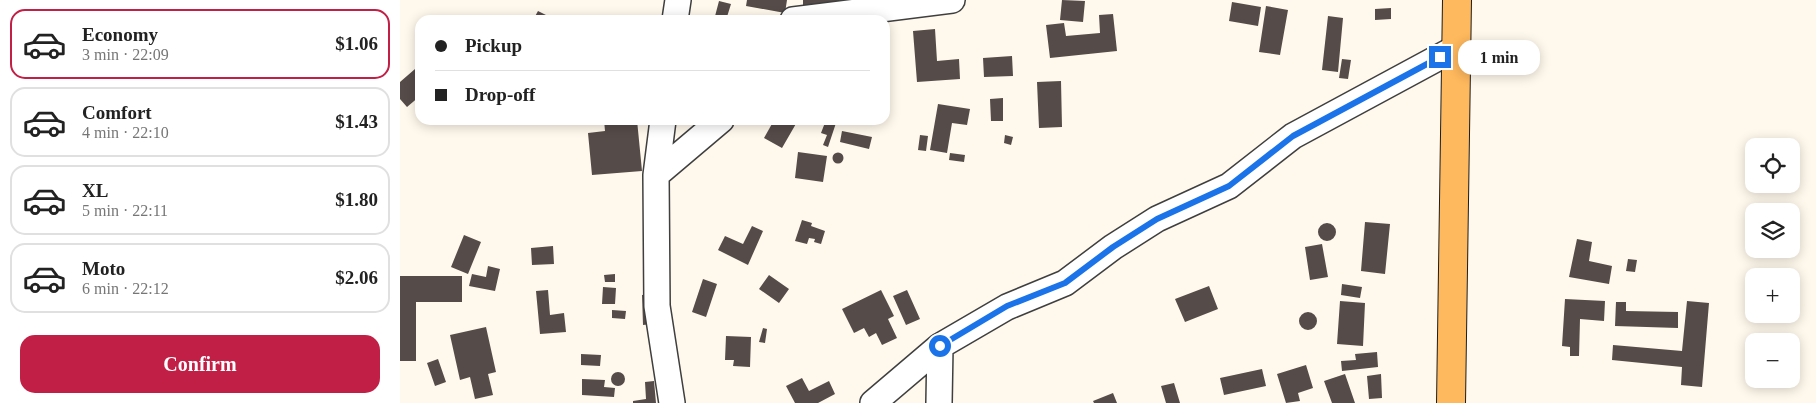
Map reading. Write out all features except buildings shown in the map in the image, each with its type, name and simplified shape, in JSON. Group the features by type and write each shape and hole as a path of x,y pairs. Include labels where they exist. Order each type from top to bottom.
{"main road":[{"path":"1451,403 1458,47 1457,0"}],"street":[{"path":"676,15 678,0"},
{"path":"833,15 952,0"},
{"path":"874,403 940,346 1007,306 1065,283 1113,247 1157,219 1229,186 1293,136 1458,47"},
{"path":"662,125 656,175 657,306 672,403"},
{"path":"656,175 715,125"},
{"path":"939,403 940,346"}],"route":[{"path":"940,346 1007,306 1065,283 1113,247 1157,219 1229,186 1293,136 1440,57"}]}
